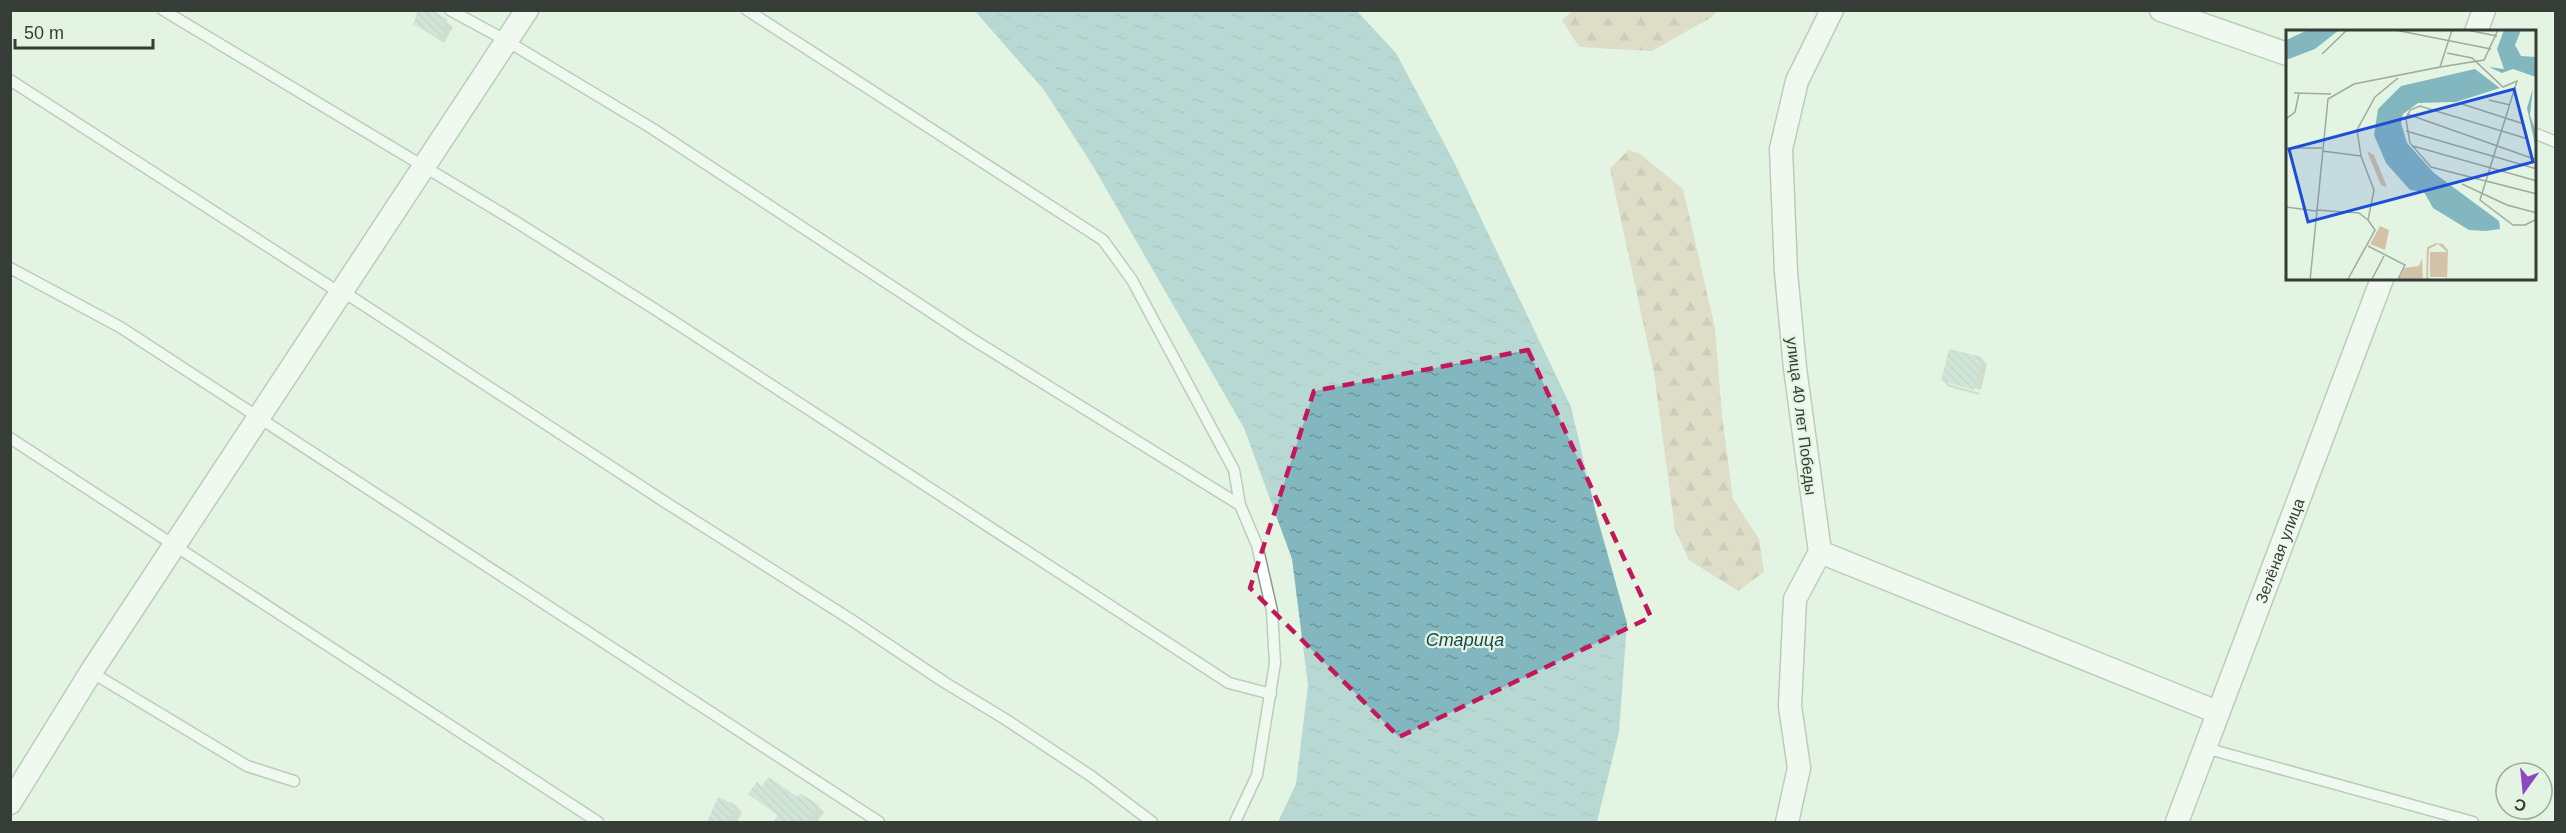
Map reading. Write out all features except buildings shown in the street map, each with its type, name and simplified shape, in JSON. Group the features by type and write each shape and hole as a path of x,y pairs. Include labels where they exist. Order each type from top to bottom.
{"street":[{"path":"10,802 91,672 526,10"},
{"name":"улица 40 лет Победы","path":"1820,552 1795,368 1786,272 1781,149 1797,81 1832,10"},
{"path":"2161,10 2286,54"},
{"path":"2477,30 2484,10"},
{"name":"Зелёная улица","path":"2177,822 2382,280"},
{"path":"1787,822 1799,768 1790,706 1795,599 1820,552 2217,712"}],"lane":[{"path":"162,10 653,308 1228,683 1271,694"},
{"path":"450,10 507,41 652,129 972,339 1240,505"},
{"path":"747,10 1103,240 1132,280 1234,470 1240,505 1257,545 1272,611 1275,663 1257,775 1235,822"},
{"path":"10,80 340,293 353,298 665,502 1005,719 1090,776 1152,822"},
{"path":"2536,133 2556,142"},
{"path":"10,268 120,327 879,822"},
{"path":"10,438 598,822"},
{"path":"91,672 247,766 294,781"},
{"path":"2205,748 2473,822"}],"highlighted area":[{"path":"1528,350 1651,617 1399,737 1250,588 1314,391"}],"green space":[{"path":"1572,11 1717,11 1712,17 1652,51 1579,47 1562,20"},
{"path":"1628,150 1639,153 1683,189 1715,328 1722,416 1733,499 1759,539 1764,572 1738,591 1689,560 1675,530 1654,373 1610,169"}],"water":[{"name":"Старица","path":"975,11 1357,11 1396,53 1454,162 1571,407 1596,513 1627,623 1619,732 1597,822 1278,822 1296,784 1308,685 1292,559 1244,428 1093,166 1044,90"}]}
